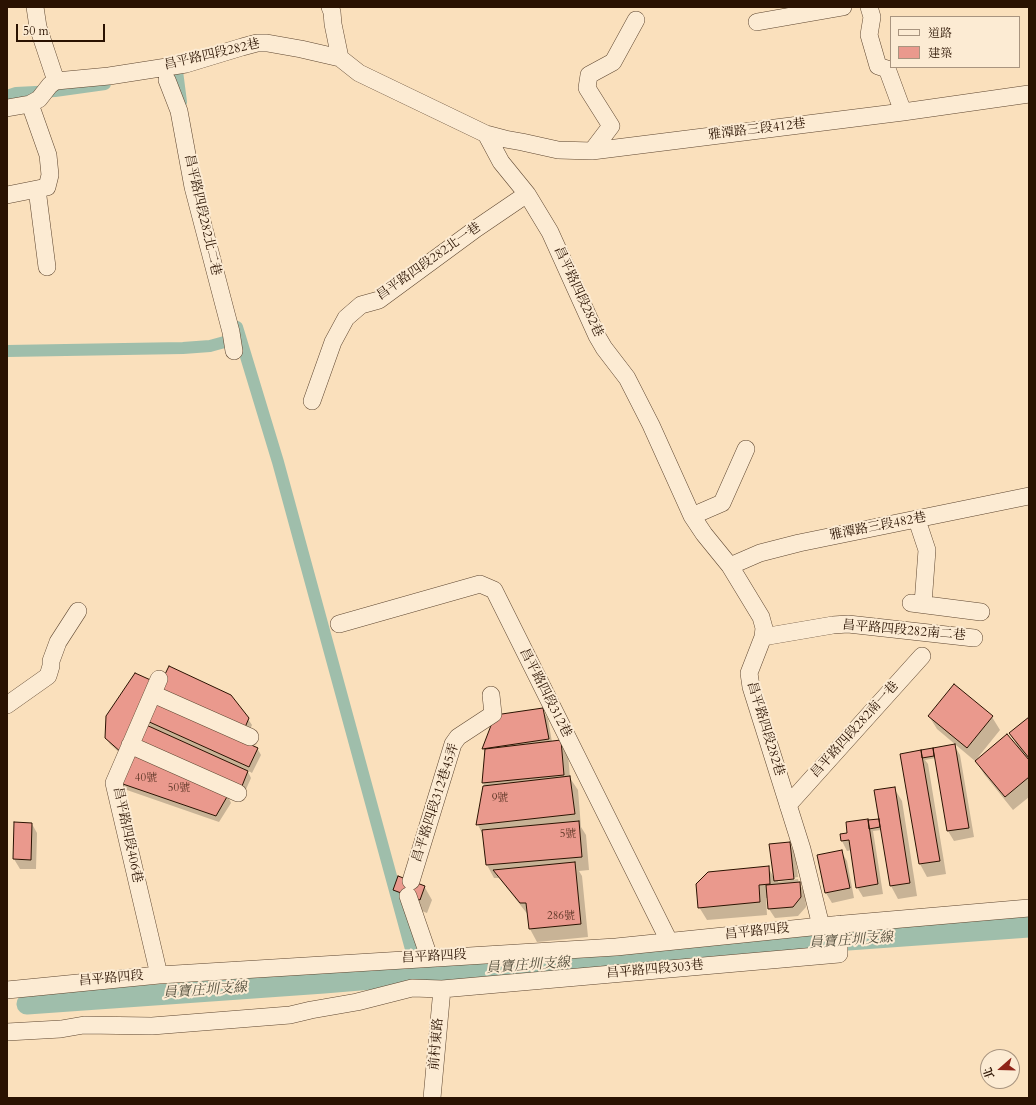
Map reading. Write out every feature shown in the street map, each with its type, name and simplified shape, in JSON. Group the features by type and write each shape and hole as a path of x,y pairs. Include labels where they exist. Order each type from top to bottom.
{"street":[{"path":"7,108 34,101 53,83 38,27 35,7"},
{"path":"330,7 340,58"},
{"path":"757,22 843,7"},
{"path":"870,7 872,17 869,35 878,66 887,69 902,112"},
{"path":"592,151 611,126 587,88 589,75 613,62 636,20"},
{"name":"昌平路四段282巷","path":"53,83 186,64 257,44 267,43 340,58 359,73 486,134 501,162 527,194 550,232 597,336 627,378 651,425 692,516 704,534 730,566 761,617 764,628 763,637 749,674 751,687 802,849 821,926"},
{"name":"昌平路四段282北二巷","path":"167,80 178,111 193,187 231,332 234,351"},
{"name":"雅潭路三段412巷","path":"486,134 505,140 558,150 592,151 902,112 1029,94"},
{"path":"7,195 47,187 50,175 48,155 34,101"},
{"path":"37,189 47,267"},
{"name":"昌平路四段282北一巷","path":"312,401 334,342 346,318 361,305 380,300 471,232 527,194"},
{"path":"692,516 722,503 746,449"},
{"name":"雅潭路三段482巷","path":"730,566 760,553 799,543 1029,496"},
{"path":"917,520 927,550 917,604 981,612"},
{"name":"昌平路四段312巷","path":"339,624 480,584 494,590 669,941"},
{"path":"7,705 48,676 51,661 58,642 78,611"},
{"name":"昌平路四段282南二巷","path":"763,637 832,625 848,624 974,638"},
{"name":"昌平路四段282南一巷","path":"788,805 922,656"},
{"name":"昌平路四段406巷","path":"159,974 114,783 156,687 250,737"},
{"name":"昌平路四段312巷45弄","path":"428,958 410,888 453,744 458,737 493,714 491,695"},
{"path":"130,745 238,793"},
{"name":"昌平路四段","path":"7,990 159,974 616,947 838,924 1029,908"},
{"name":"昌平路四段303巷","path":"442,989 839,954 838,924"},
{"path":"7,1032 84,1026 152,1026 290,1015 357,1002 412,988 442,989"},
{"name":"前村東路","path":"432,1098 442,989"}],"building":[{"path":"169,666 231,695 249,718 243,732 156,693"},
{"path":"135,673 155,682 122,753 105,738 106,716"},
{"path":"954,684 993,716 967,748 928,716"},
{"path":"153,700 258,748 249,767 145,720"},
{"path":"543,708 549,739 482,749 495,715"},
{"path":"1029,717 1029,758 1009,733"},
{"path":"144,724 248,771 240,791 135,743"},
{"path":"1007,734 1029,760 1029,777 1005,797 975,761"},
{"path":"561,740 564,775 482,783 485,749"},
{"path":"955,744 969,828 947,831 933,748"},
{"path":"933,748 934,756 922,758 921,750"},
{"path":"921,750 940,861 919,864 900,754"},
{"path":"132,752 228,795 216,816 120,783"},
{"path":"570,776 575,814 476,825 483,786"},
{"path":"895,787 910,883 890,886 874,790"},
{"path":"868,819 878,884 856,888 849,840 841,841 840,834 847,833 846,822"},
{"path":"879,819 880,827 869,829 868,820"},
{"path":"579,821 582,857 486,865 482,830"},
{"path":"14,822 32,823 31,860 13,859"},
{"path":"790,842 794,879 774,881 769,844"},
{"path":"842,850 850,888 825,893 817,855"},
{"path":"575,862 581,924 529,929 526,903 520,903 493,870"},
{"path":"769,866 770,884 759,885 760,902 698,908 696,884 708,872"},
{"path":"398,876 425,886 420,900 393,890"},
{"path":"800,882 801,897 793,907 768,909 766,885"}],"waterway":[{"path":"164,74 177,71 181,102"},
{"path":"7,96 16,93 55,91 105,84"},
{"path":"237,327 278,462 418,975"},
{"path":"7,351 183,348 210,346 239,338"},
{"name":"員寶庄圳支線","path":"27,1004 324,983 806,943 1029,927"}]}
